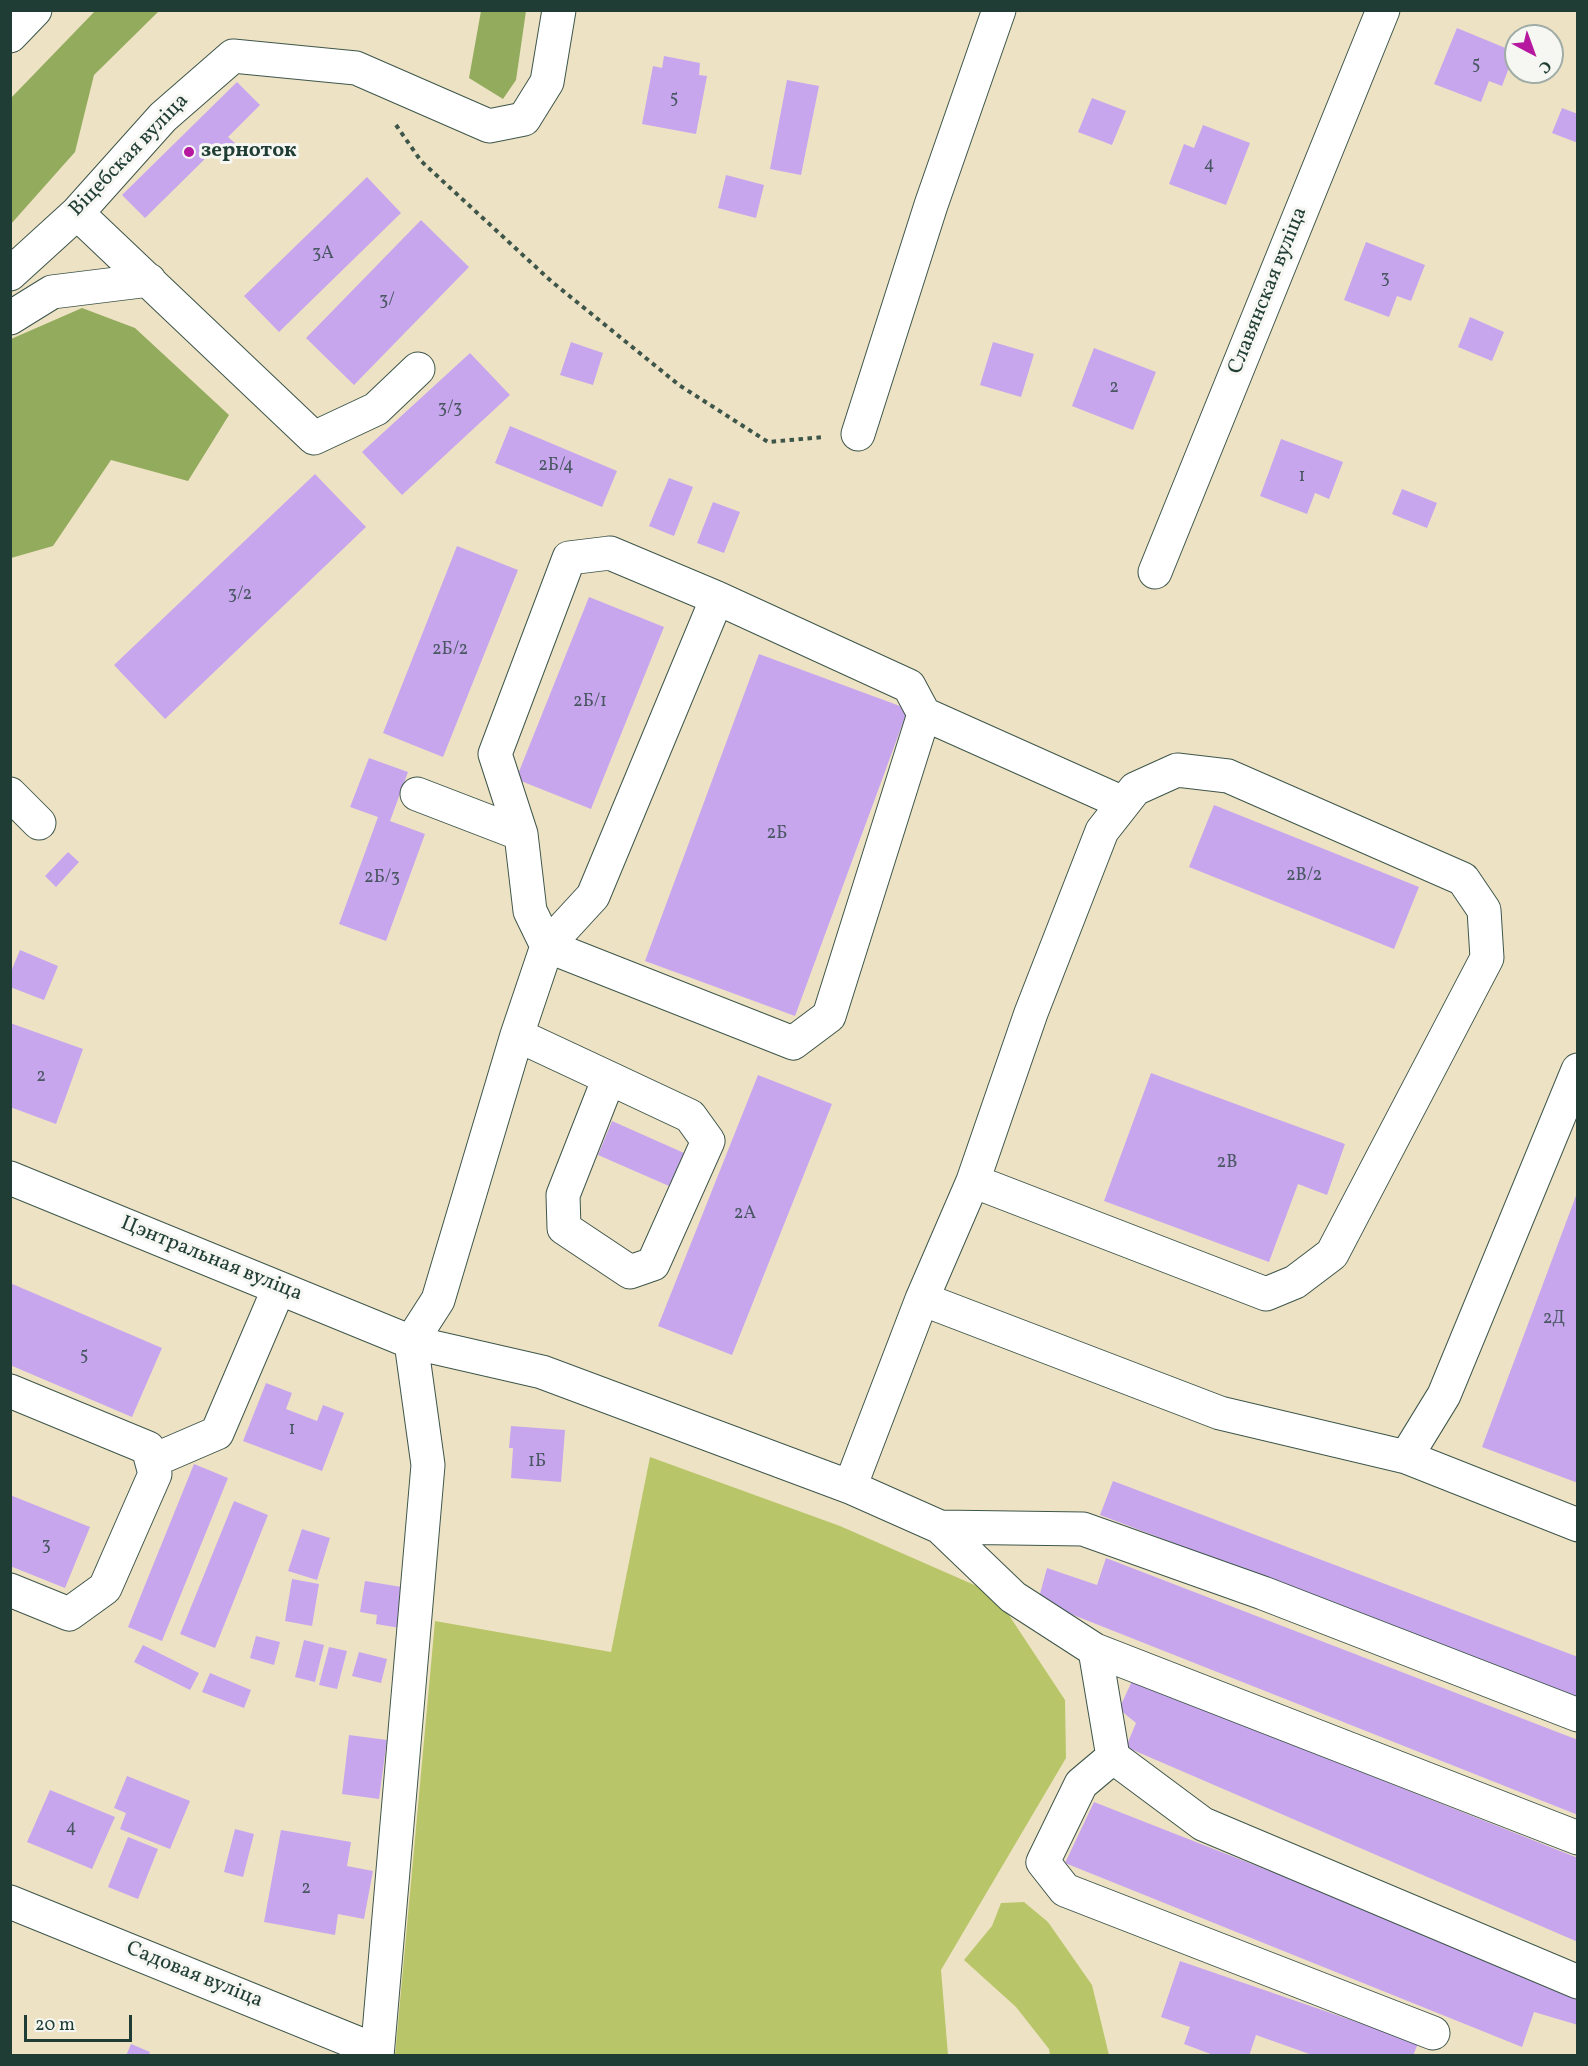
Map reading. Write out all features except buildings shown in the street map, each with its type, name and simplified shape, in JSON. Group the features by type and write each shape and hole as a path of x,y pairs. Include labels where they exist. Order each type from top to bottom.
{"street":[{"path":"10,36 35,10"},
{"name":"Віцебская вуліца","path":"10,274 76,213 163,117 233,56 356,68 489,126 524,118 547,82 559,10"},
{"path":"858,434 931,205 999,10"},
{"name":"Славянская вуліца","path":"1155,572 1383,10"},
{"path":"76,213 314,438 376,409 418,369"},
{"path":"10,318 52,292 149,280"},
{"path":"924,714 829,1016 793,1043 547,946 531,911 521,834 495,754 569,558 610,553 717,598 909,686 924,714 1123,803"},
{"path":"377,2053 428,1465 411,1342 438,1300 517,1035 547,946 593,896 717,598"},
{"path":"850,1487 922,1299 973,1181 1030,1013 1102,831 1135,789 1178,770 1228,776 1463,879 1484,910 1487,958 1332,1254 1295,1282 1266,1294 973,1181"},
{"path":"10,794 39,823"},
{"path":"417,794 521,834"},
{"path":"517,1035 609,1078 690,1116 708,1141 653,1264 630,1272 564,1228 563,1195 609,1078"},
{"path":"1406,1457 1444,1395 1578,1070"},
{"name":"Цэнтральная вуліца","path":"10,1178 411,1342 542,1372 850,1487 940,1527"},
{"path":"152,1461 217,1434 279,1288"},
{"path":"922,1299 1220,1413 1406,1457 1578,1525"},
{"path":"10,1391 148,1448 155,1474 105,1588 69,1614 10,1590"},
{"path":"940,1527 1012,1597 1095,1650 1578,1838"},
{"path":"940,1527 1083,1529 1263,1593 1578,1715"},
{"path":"1095,1650 1113,1757 1203,1824 1578,1982"},
{"path":"1113,1757 1082,1784 1042,1862 1065,1890 1433,2033"},
{"name":"Садовая вуліца","path":"10,1902 377,2053"}],"path":[{"path":"395,124 421,161 551,281 680,385 768,442 858,434"}],"green space":[{"path":"95,11 159,11 94,75 75,152 11,224 11,98"},
{"path":"481,11 526,11 516,80 503,99 469,78"},
{"path":"82,308 135,328 229,415 188,481 111,460 53,546 11,558 11,339"},
{"path":"650,1457 840,1526 995,1594 1065,1700 1066,1758 941,1970 948,2055 395,2056 435,1621 611,1652"},
{"path":"1024,1902 1048,1922 1092,1985 1109,2055 1050,2055 1049,2049 1016,2007 964,1960 992,1926 1001,1903"}],"place":[{"name":"зерноток","path":"189,152"}]}
